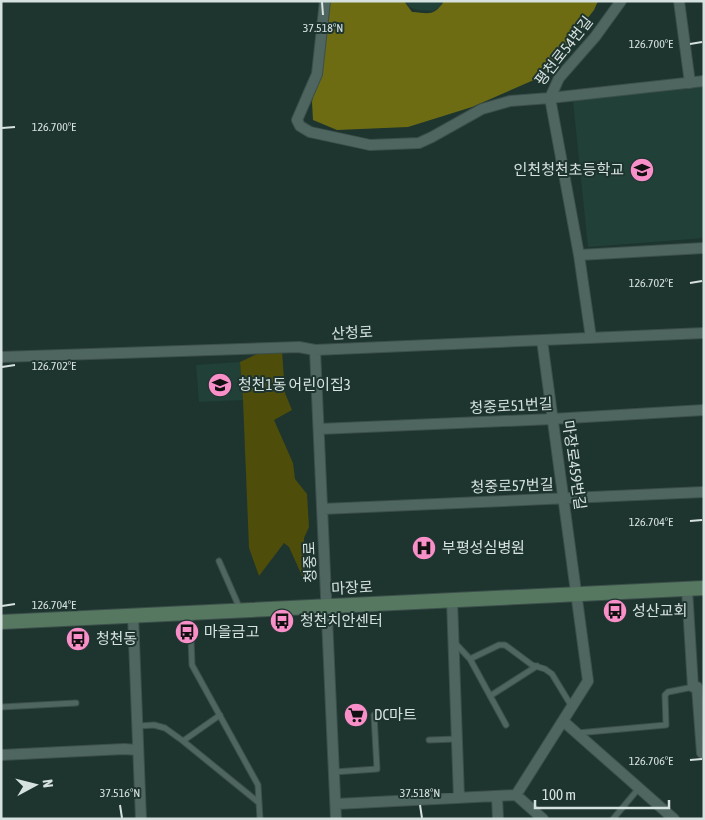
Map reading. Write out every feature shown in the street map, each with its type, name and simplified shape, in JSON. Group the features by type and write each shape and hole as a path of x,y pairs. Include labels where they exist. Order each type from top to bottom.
{"main road":[{"name":"마장로","path":"1,622 704,588"}],"street":[{"name":"평천로54번길","path":"325,1 317,74 297,120 300,126 310,132 370,145 420,143 482,109 510,101 550,98 559,78 595,37 620,1"},
{"path":"679,1 690,83"},
{"path":"591,338 579,255 550,98 704,81"},
{"path":"579,255 704,248"},
{"name":"산청로","path":"1,357 298,347 315,350 704,332"},
{"name":"마장로459번길","path":"516,795 588,681 542,340"},
{"name":"청중로","path":"315,350 336,819"},
{"name":"청중로51번길","path":"319,429 704,410"},
{"name":"청중로57번길","path":"322,509 704,492"},
{"path":"687,589 693,687 697,687 702,753 704,754"},
{"path":"452,600 459,798"},
{"path":"133,615 141,819"},
{"path":"563,721 674,819"},
{"path":"1,755 124,749 138,750"},
{"path":"336,804 516,795 543,819"},
{"path":"497,796 498,819"}],"lane":[{"path":"219,561 241,610"},
{"path":"190,612 192,665 258,784 260,819"},
{"path":"453,641 470,659 506,725"},
{"path":"470,659 499,644 505,646 532,665 545,669 552,674 572,708"},
{"path":"490,696 536,666"},
{"path":"577,733 666,725 665,695 668,692 693,687"},
{"path":"1,707 76,703"},
{"path":"183,741 220,715"},
{"path":"334,772 377,769 374,715"},
{"path":"138,726 154,725 165,728 258,802"},
{"path":"429,740 457,739"},
{"path":"612,819 639,788"}],"shaded area":[{"path":"330,1 404,1 412,12 430,13 437,10 444,1 598,1 594,10 543,76 472,107 408,127 337,130 313,120 312,102"},
{"path":"405,1 443,1 440,7 433,11 409,7"},
{"name":"인천청천초등학교","path":"704,83 704,238 588,247 573,101"},
{"path":"266,350 282,351 285,393 292,410 274,420 293,463 295,479 307,494 309,527 304,538 304,556 308,562 303,578 289,547 284,543 259,576 249,548 240,362"},
{"name":"청천1동 어린이집3","path":"240,362 243,400 199,402 196,365"}],"place":[{"name":"인천청천초등학교","path":"642,170"},
{"name":"청천1동 어린이집3","path":"220,385"},
{"name":"부평성심병원","path":"424,548"},
{"name":"성산교회","path":"615,611"},
{"name":"청천치안센터","path":"282,621"},
{"name":"마을금고","path":"187,632"},
{"name":"청천동","path":"78,639"},
{"name":"DC마트","path":"356,715"}]}
